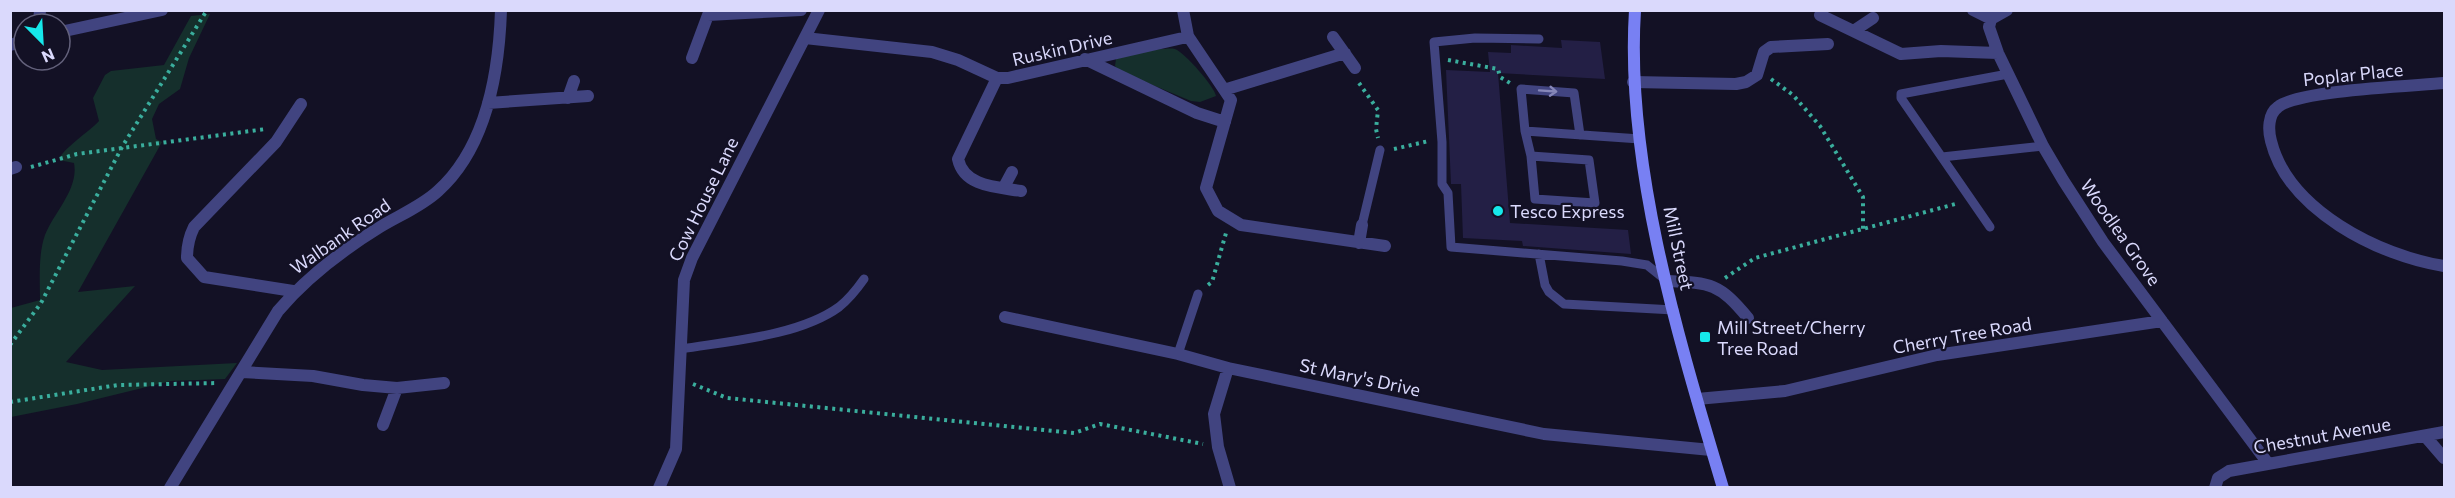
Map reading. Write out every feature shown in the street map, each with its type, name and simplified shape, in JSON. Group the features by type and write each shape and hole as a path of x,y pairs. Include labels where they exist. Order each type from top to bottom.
{"street":[{"path":"72,29 162,10"},
{"name":"Walbank Road","path":"170,488 278,311 293,291 314,273 437,192 453,177 463,162 488,103 500,55 501,10"},
{"path":"692,58 708,15 801,10"},
{"name":"Cow House Lane","path":"659,488 676,448 684,280 692,258 819,10"},
{"path":"1183,10 1183,26 1187,37 1197,54 1227,89 1231,100 1206,188 1210,202 1230,221 1241,225 1385,246"},
{"name":"Mill Street","path":"1635,10 1632,37 1633,82 1640,139 1667,281 1697,399 1723,488"},
{"path":"1973,10 1990,19 2007,10"},
{"path":"1820,15 1901,54 1941,51 1998,53"},
{"path":"1855,30 1873,18"},
{"name":"Woodlea Grove","path":"1990,19 1989,27 1998,53 2043,146 2103,242 2267,462"},
{"name":"Ruskin Drive","path":"805,38 932,52 958,60 997,78 1015,77 1187,37"},
{"path":"1333,37 1355,68"},
{"path":"1633,82 1736,84 1746,82 1757,75 1764,51 1771,47 1828,44"},
{"path":"1227,89 1345,53"},
{"path":"1086,59 1197,113 1225,122"},
{"path":"997,78 958,159 958,167 964,176 972,181 1021,191"},
{"path":"568,98 574,81"},
{"name":"Poplar Place","path":"2445,83 2302,96 2283,102 2272,113 2270,131 2273,148 2282,166 2312,204 2362,239 2393,255 2445,267"},
{"path":"488,103 588,96"},
{"path":"293,291 204,277 187,258 187,244 194,228 291,125 301,105"},
{"path":"1004,187 1012,172"},
{"path":"1359,243 1362,225"},
{"path":"1667,281 1707,283 1724,289 1748,318"},
{"name":"St Mary's Drive","path":"1005,317 1178,354 1228,368 1544,434 1711,450"},
{"name":"Cherry Tree Road","path":"1697,399 1785,391 1937,356 2162,321"},
{"path":"1228,368 1214,414 1218,447 1230,488"},
{"path":"239,377 313,376 363,385 397,388 444,383"},
{"path":"382,426 397,388"},
{"name":"Chestnut Avenue","path":"2215,488 2218,478 2229,471 2267,462 2445,432"},
{"path":"2425,436 2445,459"}],"lane":[{"path":"1539,39 1475,38 1434,42 1442,142 1442,184 1448,193 1451,247 1622,261 1647,265 1667,281"},
{"path":"1990,227 1901,98 1901,94 2008,74"},
{"path":"1531,156 1589,160 1595,203 1535,198 1521,89 1574,93 1580,135"},
{"path":"1525,131 1640,139"},
{"path":"1942,157 2043,146"},
{"path":"1362,225 1380,150"},
{"path":"1539,254 1545,285 1549,292 1564,304 1674,310"},
{"path":"681,349 796,326 820,318 849,298 864,279"},
{"path":"1178,354 1198,294"}],"path":[{"path":"10,345 41,303 122,147 207,10"},
{"path":"1435,58 1498,69 1500,77 1521,89"},
{"path":"1355,68 1353,75 1378,110 1376,129 1380,150 1405,148 1420,141 1442,142"},
{"path":"1758,70 1793,95 1816,120 1863,197 1863,229"},
{"path":"13,168 28,168 77,154 122,147 151,146 291,125"},
{"path":"1715,286 1740,266 1755,258 1972,200"},
{"path":"1198,294 1212,282 1230,221"},
{"path":"10,402 118,385 239,377"},
{"path":"679,385 693,384 727,398 1074,433 1100,424 1218,447"}],"green space":[{"path":"210,14 189,58 180,89 159,104 152,119 156,139 162,142 78,292 135,286 66,362 102,370 237,363 225,379 171,381 77,404 11,417 11,308 40,300 41,251 45,235 65,200 75,173 74,163 59,160 70,146 99,121 93,98 105,75 111,71 164,65 191,16"},
{"path":"1175,49 1180,52 1205,78 1216,96 1200,102 1191,101 1119,71 1115,66 1116,59 1122,55"}],"building":[{"path":"1561,40 1600,42 1605,79 1498,73 1510,223 1628,230 1631,254 1523,246 1522,241 1463,238 1461,184 1451,184 1446,70 1490,72 1488,52 1511,53 1511,45 1562,48"}],"place":[{"name":"Tesco Express","path":"1498,211"},
{"name":"Mill Street/Cherry Tree Road","path":"1705,337"}]}
